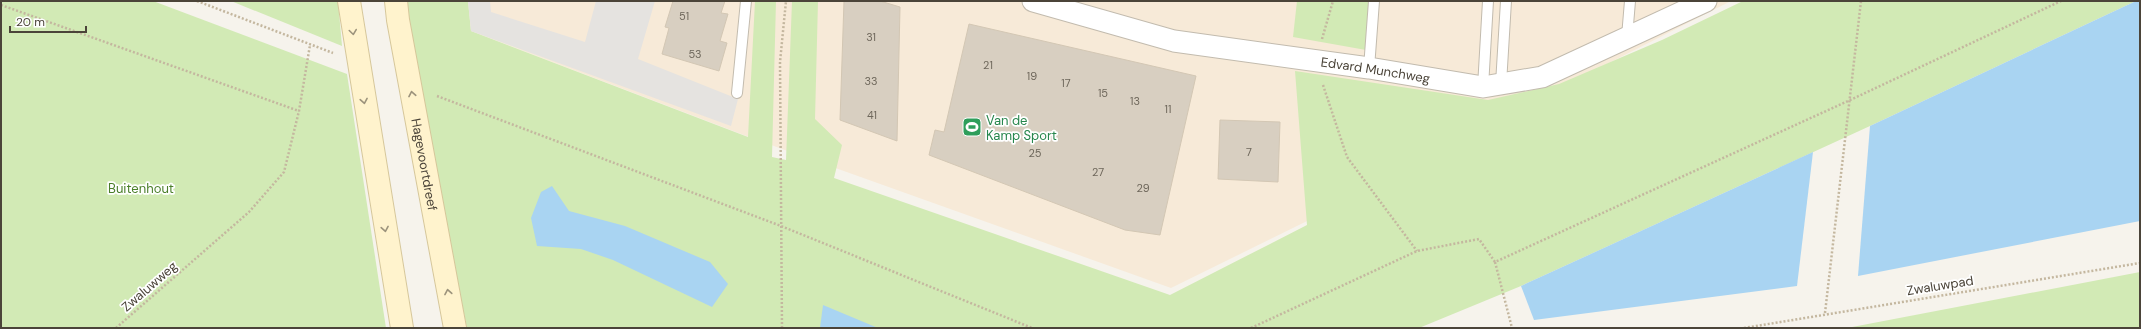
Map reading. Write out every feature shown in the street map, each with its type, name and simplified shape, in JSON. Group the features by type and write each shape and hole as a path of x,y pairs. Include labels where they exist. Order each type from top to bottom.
{"main road":[{"path":"349,1 357,62 402,328"},
{"name":"Hagevoortdreef","path":"396,1 455,328"}],"street":[{"name":"Edvard Munchweg","path":"1033,1 1174,41 1492,86 1542,77 1706,1"}],"lane":[{"path":"737,93 746,1"},
{"path":"1369,68 1374,1"},
{"path":"1488,1 1492,86"},
{"path":"1492,86 1506,1"},
{"path":"1627,37 1630,1"}],"path":[{"path":"197,1 357,62"},
{"path":"782,328 780,226 780,62 786,1"},
{"path":"1333,1 1315,60 1347,157 1417,251"},
{"path":"1825,313 1848,101 1861,1"},
{"path":"1495,262 1848,101 2061,1"},
{"path":"1,5 299,111"},
{"name":"Zwaluwweg","path":"116,328 249,212 284,172 299,111 310,45"},
{"path":"410,82 434,95 780,226 1032,328"},
{"path":"1251,328 1417,251 1480,239 1495,262 1512,328"},
{"name":"Zwaluwpad","path":"1744,328 1825,313 2140,263"}],"shaded area":[{"path":"468,1 1731,1 1532,102 1421,165 1171,288 749,137 471,31"},
{"path":"468,1 490,1 491,12 585,42 596,1 655,1 638,59 738,99 731,126 471,31"}],"green space":[{"name":"Buitenhout","path":"1,1 153,1 347,74 386,328 1,328"},
{"path":"231,1 338,1 342,46"},
{"path":"404,1 468,1 471,31 748,137 755,1 776,1 772,157 786,160 792,1 818,1 815,119 842,145 834,178 1170,295 1307,225 1295,71 1488,100 1559,84 1662,40 1743,1 2136,1 1870,126 1521,286 1419,328 467,328 408,41"},
{"path":"1297,1 1369,1 1366,50 1293,37"},
{"path":"2140,272 2140,328 1847,328"}],"water":[{"path":"2136,1 2140,1 2140,221 1858,276 1870,126"},
{"path":"1813,152 1797,286 1534,320 1521,286"},
{"path":"552,186 569,211 625,226 710,262 728,284 712,307 613,260 581,249 537,246 531,218 541,192"},
{"path":"823,305 878,328 820,328"}],"building":[{"path":"673,1 725,1 721,13 728,14 720,41 727,43 719,71 662,54 669,28 665,27"},
{"path":"844,1 880,1 900,7 897,141 840,120"},
{"path":"969,24 1196,76 1160,235 1125,230 929,155 935,130 944,132"},
{"path":"1220,120 1280,122 1278,182 1218,179"}],"place":[{"name":"Van de Kamp Sport","path":"972,127"}]}
